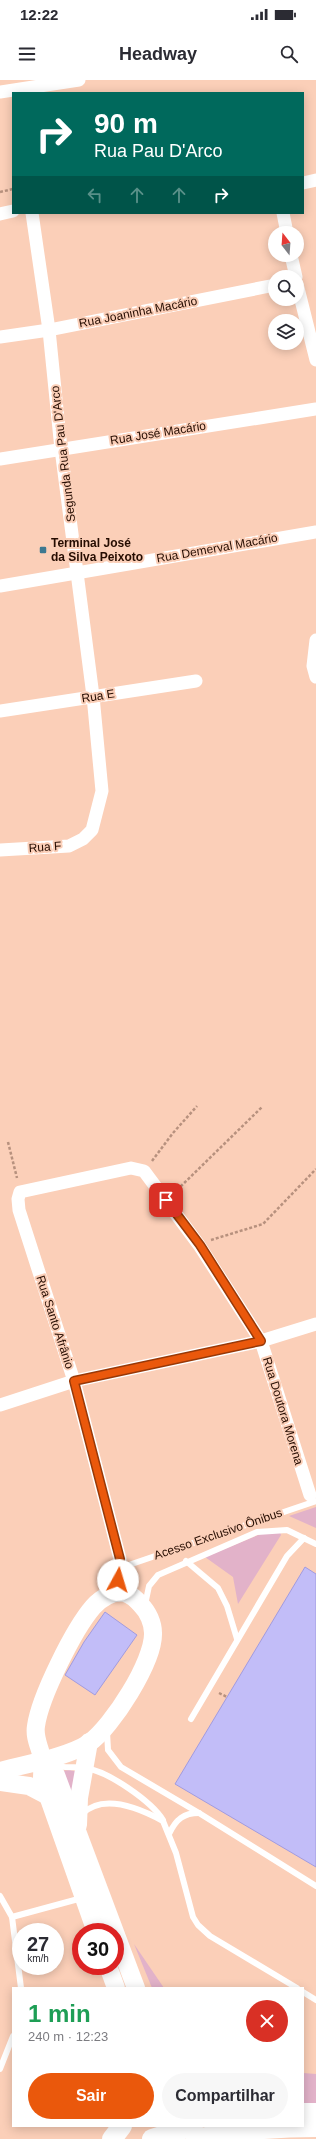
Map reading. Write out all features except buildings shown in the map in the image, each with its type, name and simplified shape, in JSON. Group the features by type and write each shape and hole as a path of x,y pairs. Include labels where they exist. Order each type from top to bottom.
{"main road":[{"path":"304,2120 316,2113"},
{"path":"304,2125 316,2127"},
{"path":"112,2139 121,2127"},
{"path":"152,2139 187,2131 218,2137 248,2135 283,2127"}],"street":[{"path":"0,92 79,80"},
{"path":"304,183 316,180"},
{"path":"0,214 12,211"},
{"name":"Segunda Rua Pau D'Arco","path":"32,214 48,330 60,448 78,572 93,696 102,791"},
{"path":"283,214 286,226"},
{"name":"Rua Joaninha Macário","path":"0,337 48,330 268,286"},
{"path":"302,306 316,360"},
{"name":"Rua José Macário","path":"0,459 60,448 316,409"},
{"name":"Rua Demerval Macário","path":"0,586 316,532"},
{"path":"316,640 313,666 316,677"},
{"name":"Rua E","path":"0,711 196,681"},
{"name":"Rua F","path":"0,850 70,846 83,839 92,830 102,791"},
{"path":"20,1192 131,1168 144,1171"},
{"name":"Rua Doutora Morena","path":"144,1171 200,1245 261,1341 313,1498"},
{"name":"Rua Santo Afrânio","path":"20,1192 18,1199 19,1210 74,1381 120,1559 116,1593"},
{"path":"0,1405 74,1381 261,1341 316,1324"},
{"path":"0,1771 42,1759 61,1754 89,1742 107,1725 136,1683 152,1644 153,1633 151,1621 135,1598 124,1593 116,1593 105,1597 94,1606 60,1662 47,1689 36,1724 37,1742 42,1759 42,1779 93,1923"},
{"path":"37,1742 44,1747 61,1754"},
{"path":"79,1838 79,1798 89,1742"},
{"path":"42,1759 56,1776 136,1987"},
{"path":"0,1782 29,1786 48,1796"},
{"path":"111,1975 116,1987"}],"lane":[{"name":"Acesso Exclusivo Ônibus","path":"120,1568 313,1498"},
{"name":"Acesso Exclusivo Ônibus","path":"144,1609 149,1586 154,1579 166,1570 257,1532 287,1530 316,1544"},
{"path":"191,1719 287,1556 304,1538"},
{"name":"Acesso Exclusivo Ônibus","path":"186,1561 218,1588 227,1606 237,1639"},
{"path":"107,1725 108,1750 115,1762 316,1886"},
{"path":"42,1759 56,1766 84,1768 104,1774 150,1805 163,1821 169,1834 193,1917 198,1925 210,1936 295,1987"},
{"path":"78,1818 91,1808 112,1804 130,1806 163,1821"},
{"path":"169,1834 178,1819 189,1813 199,1813"},
{"path":"0,1896 12,1917 21,1987"},
{"path":"12,1917 84,1898"},
{"path":"304,1993 316,2000"},
{"path":"0,2069 12,2039"}],"path":[{"path":"0,192 12,189"},
{"path":"144,1171 173,1133 197,1106"},
{"path":"166,1200 262,1107"},
{"path":"8,1142 20,1192"},
{"path":"200,1245 263,1224 316,1168"}],"shaded area":[{"path":"316,1507 316,1528 289,1516"},
{"path":"280,1532 281,1535 238,1604 233,1577 205,1557 263,1533"},
{"path":"70,1770 78,1772 71,1800 61,1771"},
{"path":"134,1944 163,1987 152,1987"},
{"path":"304,2073 316,2074 316,2105 304,2105"}],"place":[{"name":"Terminal José da Silva Peixoto","path":"43,550"}],"route":[{"path":"118,1580 120,1559 74,1381 261,1341 200,1245 166,1200"}]}
